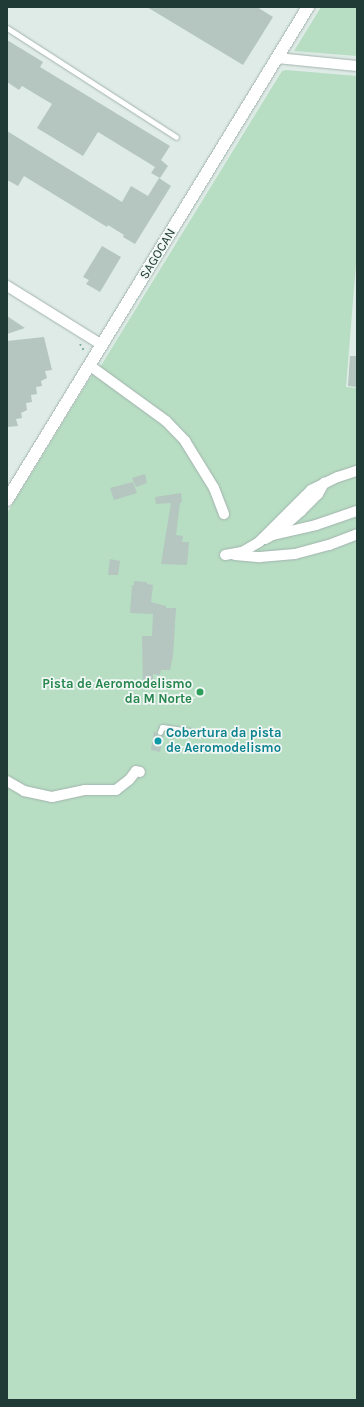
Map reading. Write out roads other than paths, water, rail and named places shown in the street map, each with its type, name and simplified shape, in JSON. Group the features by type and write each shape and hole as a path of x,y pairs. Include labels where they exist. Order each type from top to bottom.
{"street":[{"name":"SAGOCAN","path":"7,500 308,7"},
{"path":"277,58 357,66"},
{"path":"7,286 102,345"},
{"path":"89,365 166,421 185,441 214,488 224,514"},
{"path":"259,542 311,490 324,483 357,471"},
{"path":"273,535 318,494 324,483"},
{"path":"357,511 316,525 273,535 242,552 225,555 260,557 295,554 329,545 357,534"},
{"path":"7,781 24,791 52,797 85,790 116,790 130,780 136,771 140,772"}],"lane":[{"path":"7,28 176,137"},
{"path":"160,732 162,727 190,731"}],"place":[{"name":"Pista de Aeromodelismo da M Norte","path":"200,692"},
{"name":"Cobertura da pista de Aeromodelismo","path":"158,741"}]}
